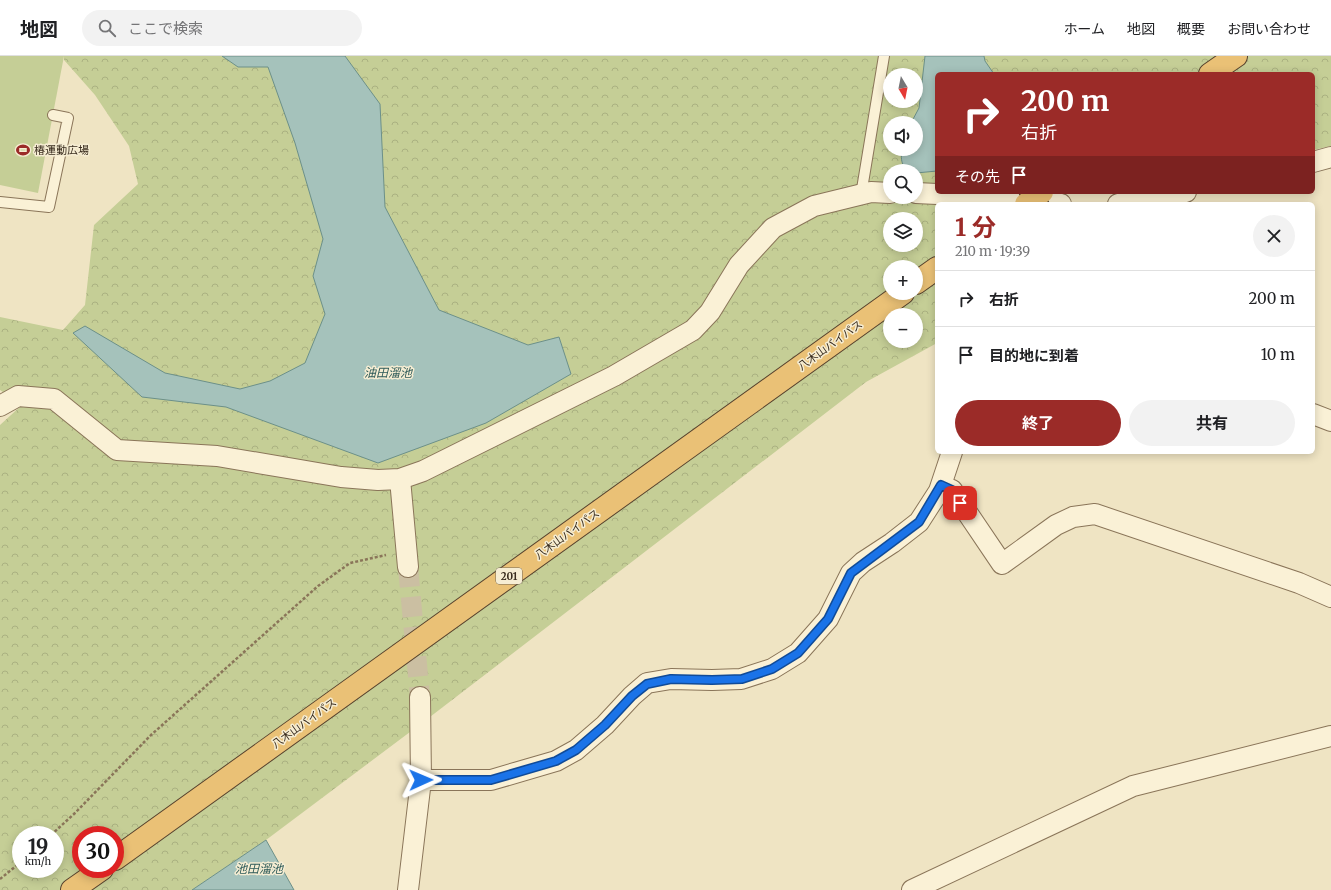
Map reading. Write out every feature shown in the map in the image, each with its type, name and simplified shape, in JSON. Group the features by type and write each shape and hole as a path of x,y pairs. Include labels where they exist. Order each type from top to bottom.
{"highway":[{"path":"1213,72 1236,56"},
{"path":"1029,202 1039,194"},
{"path":"923,278 935,269"},
{"name":"八木山バイパス","path":"124,853 893,300"},
{"path":"72,890 89,878"}],"street":[{"path":"1315,162 1331,158"},
{"path":"0,406 18,396 54,399 117,450 217,456 341,476 378,480 400,479 423,471 600,383 693,330 710,312 738,265 773,228 814,206 871,192 883,193"},
{"path":"923,193 935,194"},
{"path":"937,194 1001,197 1044,202"},
{"path":"1129,202 1175,194"},
{"path":"1315,415 1331,421"},
{"path":"421,780 491,780 556,761 576,750 605,725 632,696 647,684 671,679 742,679 772,669 798,653 828,619 851,573 919,522 941,485 951,454"},
{"path":"400,479 407,559"},
{"path":"941,485 952,490 1002,564 1056,525 1073,517 1095,514 1299,583 1331,597"},
{"path":"408,890 421,780 420,697"},
{"path":"912,890 1133,786 1331,736"}],"lane":[{"path":"862,195 884,56"},
{"path":"0,202 49,207 68,118 53,115"}],"path":[{"path":"61,826 151,735 318,586 350,562 386,554 407,559"},
{"path":"0,879 12,869"}],"green space":[{"name":"椿運動広場","path":"0,56 64,56 38,193 0,185"},
{"path":"64,56 1331,56 1331,146 1315,150 1315,72 935,72 935,194 945,194 978,202 935,202 935,344 866,382 426,720 266,840 192,890 0,890 0,425 22,405 0,390 0,317 63,330 85,305 94,225 138,184 129,146 95,95 64,60"}],"water":[{"name":"油田溜池","path":"222,56 345,56 380,104 385,207 439,310 528,345 559,337 571,374 486,423 378,463 226,407 142,397 73,333 85,326 165,373 240,389 270,381 305,363 325,314 313,276 323,239 295,143 268,67 238,67"},
{"path":"925,56 984,56 985,61 993,72 935,72 935,171 923,172 923,164 903,164 901,156 923,156 923,116 915,116 919,108 923,108 923,73"},
{"name":"池田溜池","path":"266,840 294,890 192,890"}],"tunnel":[{"path":"408,567 420,697"}],"place":[{"name":"椿運動広場","path":"23,150"}],"route":[{"path":"421,780 491,780 556,761 576,750 605,725 632,696 647,684 671,679 742,679 772,669 798,653 828,619 851,573 919,522 939,491 941,485 952,490 960,503"}]}
